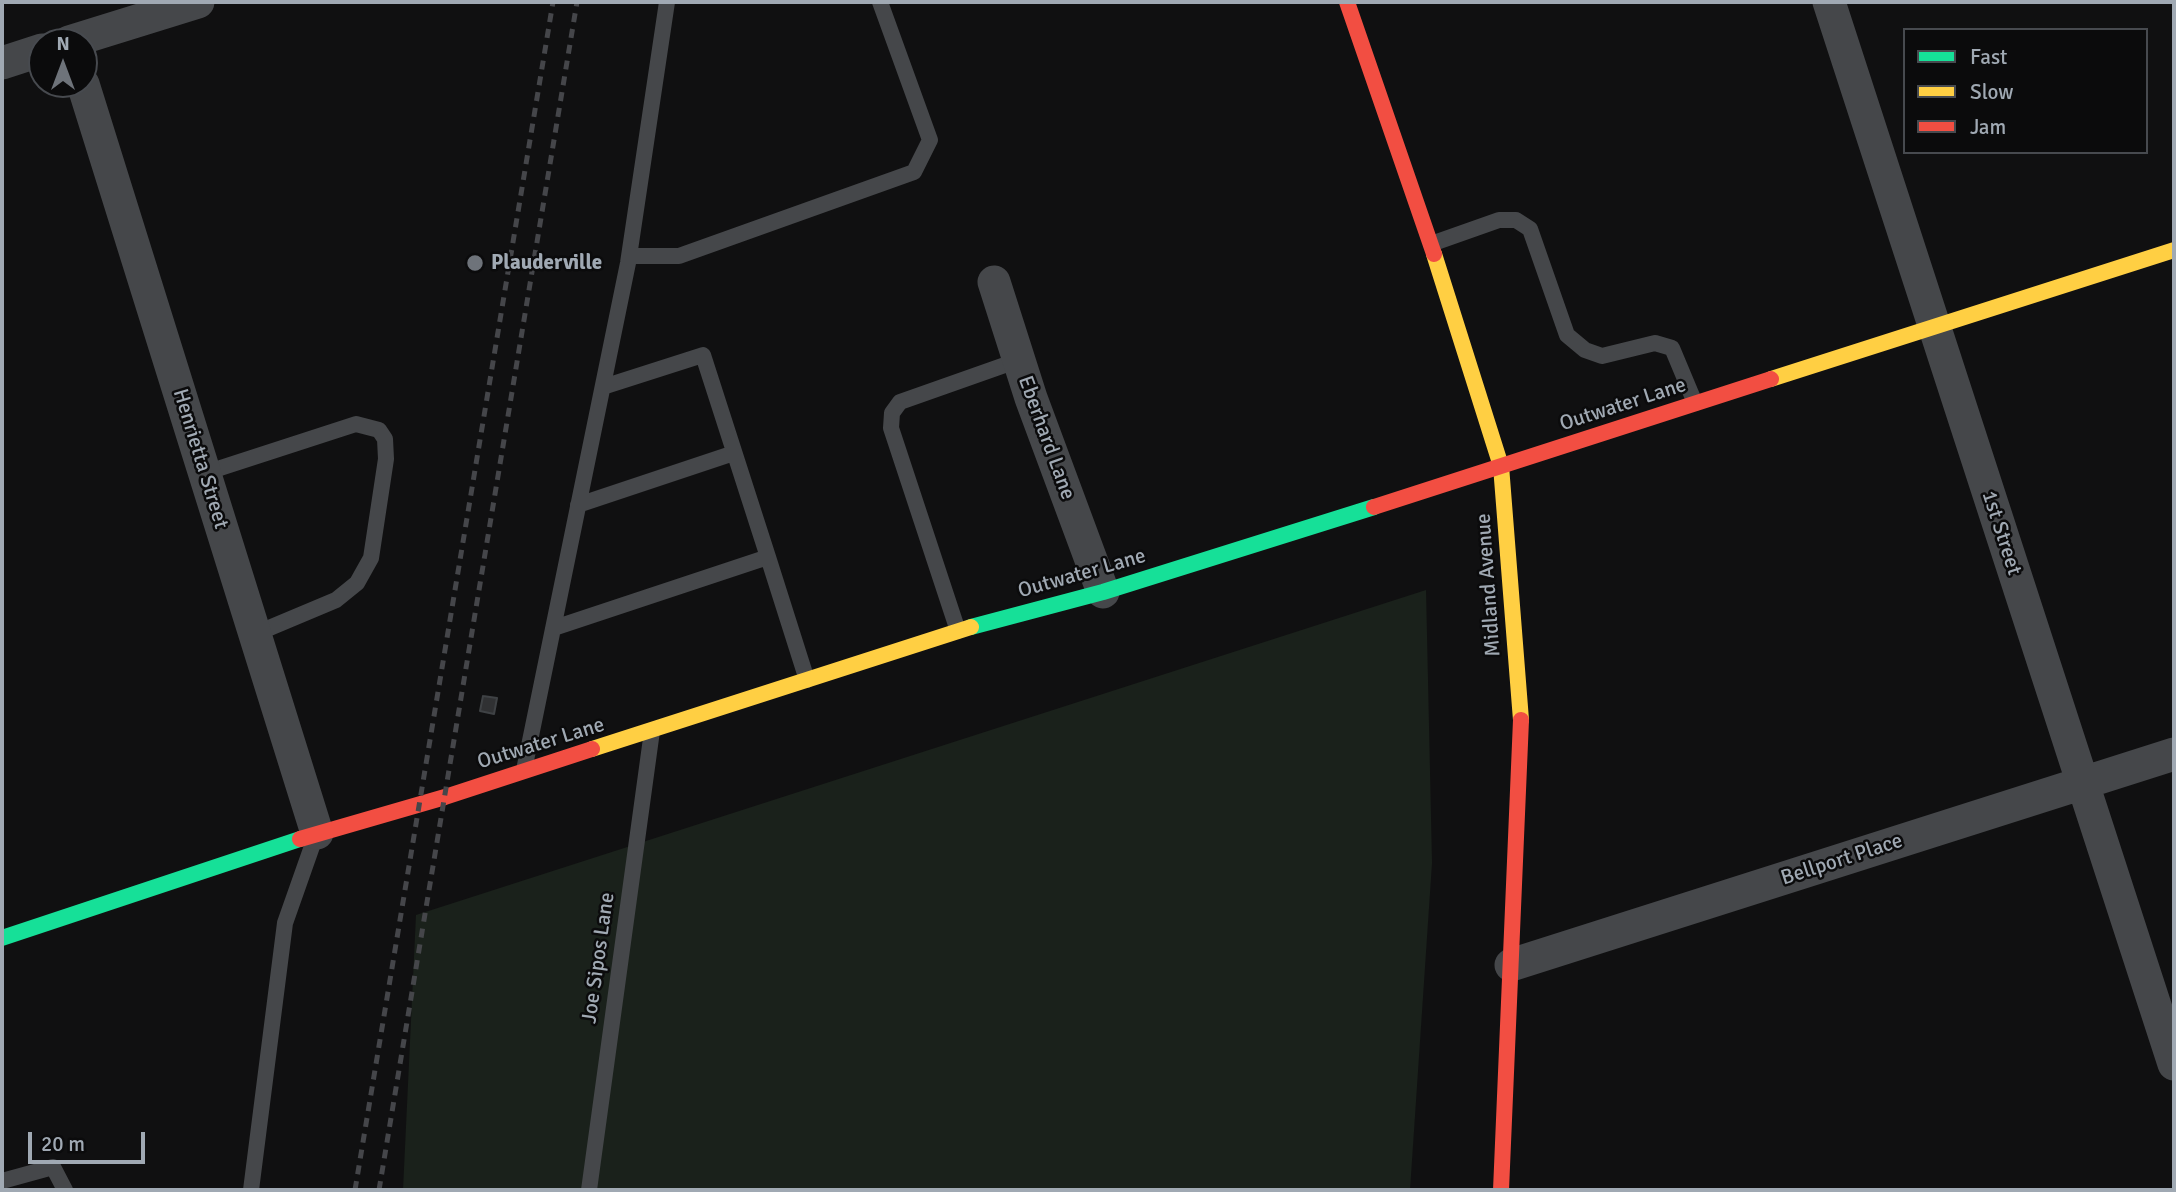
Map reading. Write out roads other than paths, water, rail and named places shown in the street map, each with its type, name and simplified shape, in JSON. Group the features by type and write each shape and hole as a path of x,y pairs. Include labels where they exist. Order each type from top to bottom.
{"street":[{"path":"98,33 198,2"},
{"name":"Midland Avenue","path":"1347,2 1431,244 1501,466 1522,729 1501,1190"},
{"name":"1st Street","path":"1829,2 1932,328 2084,783 2174,1064"},
{"path":"2,63 28,55"},
{"name":"Henrietta Street","path":"87,98 317,833"},
{"name":"Outwater Lane","path":"2,938 317,833 652,731 958,631 1103,592 2174,250"},
{"name":"Eberhard Lane","path":"994,282 1019,360 1103,592"},
{"name":"Bellport Place","path":"1511,965 2174,754"}],"lane":[{"path":"524,770 628,256 667,2"},
{"path":"628,256 679,256 914,173 930,140 880,2"},
{"path":"1431,244 1499,220 1516,220 1530,229 1567,335 1585,350 1602,356 1655,342 1672,348 1695,403"},
{"path":"603,387 703,355 807,680"},
{"path":"958,631 891,428 892,413 900,402 1019,360"},
{"path":"205,473 356,424 379,430 385,439 386,459 371,558 357,583 336,600 255,634"},
{"path":"578,505 734,453"},
{"path":"554,628 768,557"},
{"name":"Joe Sipos Lane","path":"589,1190 652,731"},
{"path":"251,1190 285,923 317,833"},
{"path":"2,1181 53,1167 65,1190"}],"railway":[{"path":"355,1190 553,2"},
{"path":"379,1190 577,2"}],"place":[{"name":"Plauderville","path":"475,263"}]}
